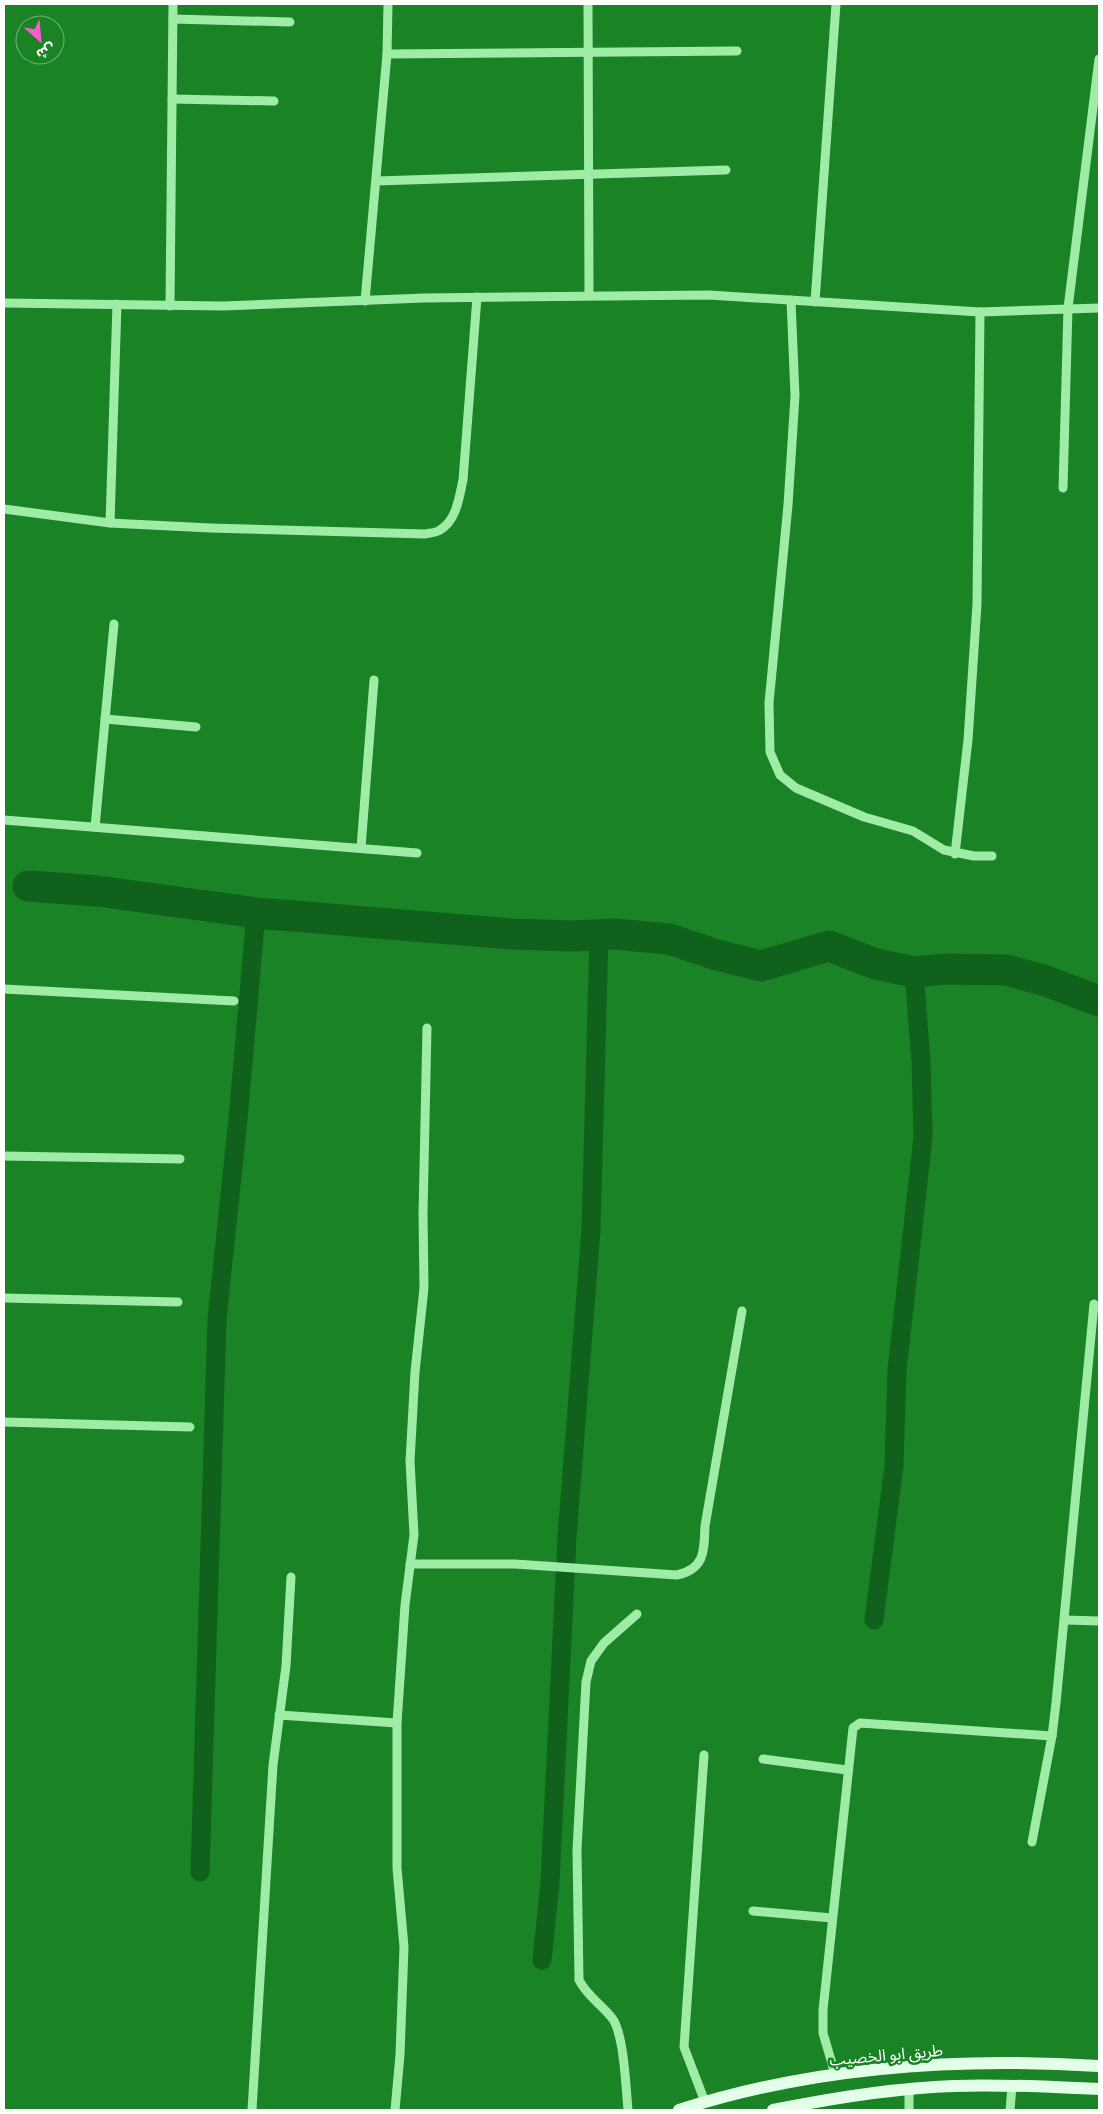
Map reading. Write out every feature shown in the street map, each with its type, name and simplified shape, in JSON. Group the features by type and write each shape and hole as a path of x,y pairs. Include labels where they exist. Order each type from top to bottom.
{"main road":[{"name":"طريق ابو الخصيب","path":"678,2110 705,2102 835,2074 978,2064 1099,2066"},
{"path":"773,2110 862,2094 952,2086 1099,2089"}],"street":[{"path":"170,306 173,4"},
{"path":"365,300 387,54 388,4"},
{"path":"588,4 589,295"},
{"path":"815,302 836,4"},
{"path":"173,19 290,22"},
{"path":"387,54 588,54 737,51"},
{"path":"1064,488 1068,308 1099,61"},
{"path":"172,99 274,101"},
{"path":"376,181 726,170"},
{"path":"4,303 241,306 477,297 709,295 980,312 1099,308"},
{"path":"4,508 110,523 210,528 425,534 440,531 451,520 458,503 462,480 477,297"},
{"path":"791,300 795,396 788,505 769,703 770,752 780,775 796,788 864,818 913,831 944,850 955,854 992,856"},
{"path":"110,523 117,304"},
{"path":"955,854 968,740 977,604 980,312"},
{"path":"95,827 114,624"},
{"path":"361,848 374,680"},
{"path":"105,719 196,727"},
{"path":"4,820 417,853"},
{"path":"4,989 234,1001"},
{"path":"394,2110 400,2055 404,1947 397,1868 397,1723 405,1605 414,1535 410,1461 415,1372 424,1288 423,1214 427,1028"},
{"path":"4,1156 180,1160"},
{"path":"4,1298 178,1302"},
{"path":"1032,1842 1052,1736 1065,1620 1073,1513 1094,1304"},
{"path":"410,1564 515,1564 677,1575 690,1572 698,1564 704,1552 705,1526 742,1311"},
{"path":"4,1422 190,1427"},
{"path":"252,2110 273,1765 286,1666 291,1577"},
{"path":"628,2110 620,2035 613,2019 584,1991 579,1980 577,1850 586,1682 592,1660 600,1649 637,1614"},
{"path":"1065,1620 1099,1621"},
{"path":"279,1715 397,1723"},
{"path":"835,2074 822,2033 850,1736 853,1728 860,1722 1052,1736"},
{"path":"704,1755 684,2047 705,2102"},
{"path":"763,1759 847,1770"},
{"path":"753,1911 832,1918"},
{"path":"1010,2110 1012,2086"},
{"path":"909,2089 909,2110"}],"waterway":[{"path":"28,886 98,891 256,913 512,934 572,936 614,934 669,939 717,955 761,966 829,946 876,964 914,972 945,969 1007,970 1046,981 1099,1001"},
{"path":"200,1872 217,1319 238,1119 256,913"},
{"path":"542,1960 550,1883 567,1537 591,1230 599,935"},
{"path":"874,1620 894,1466 897,1370 923,1137 921,1062 914,972"}]}
